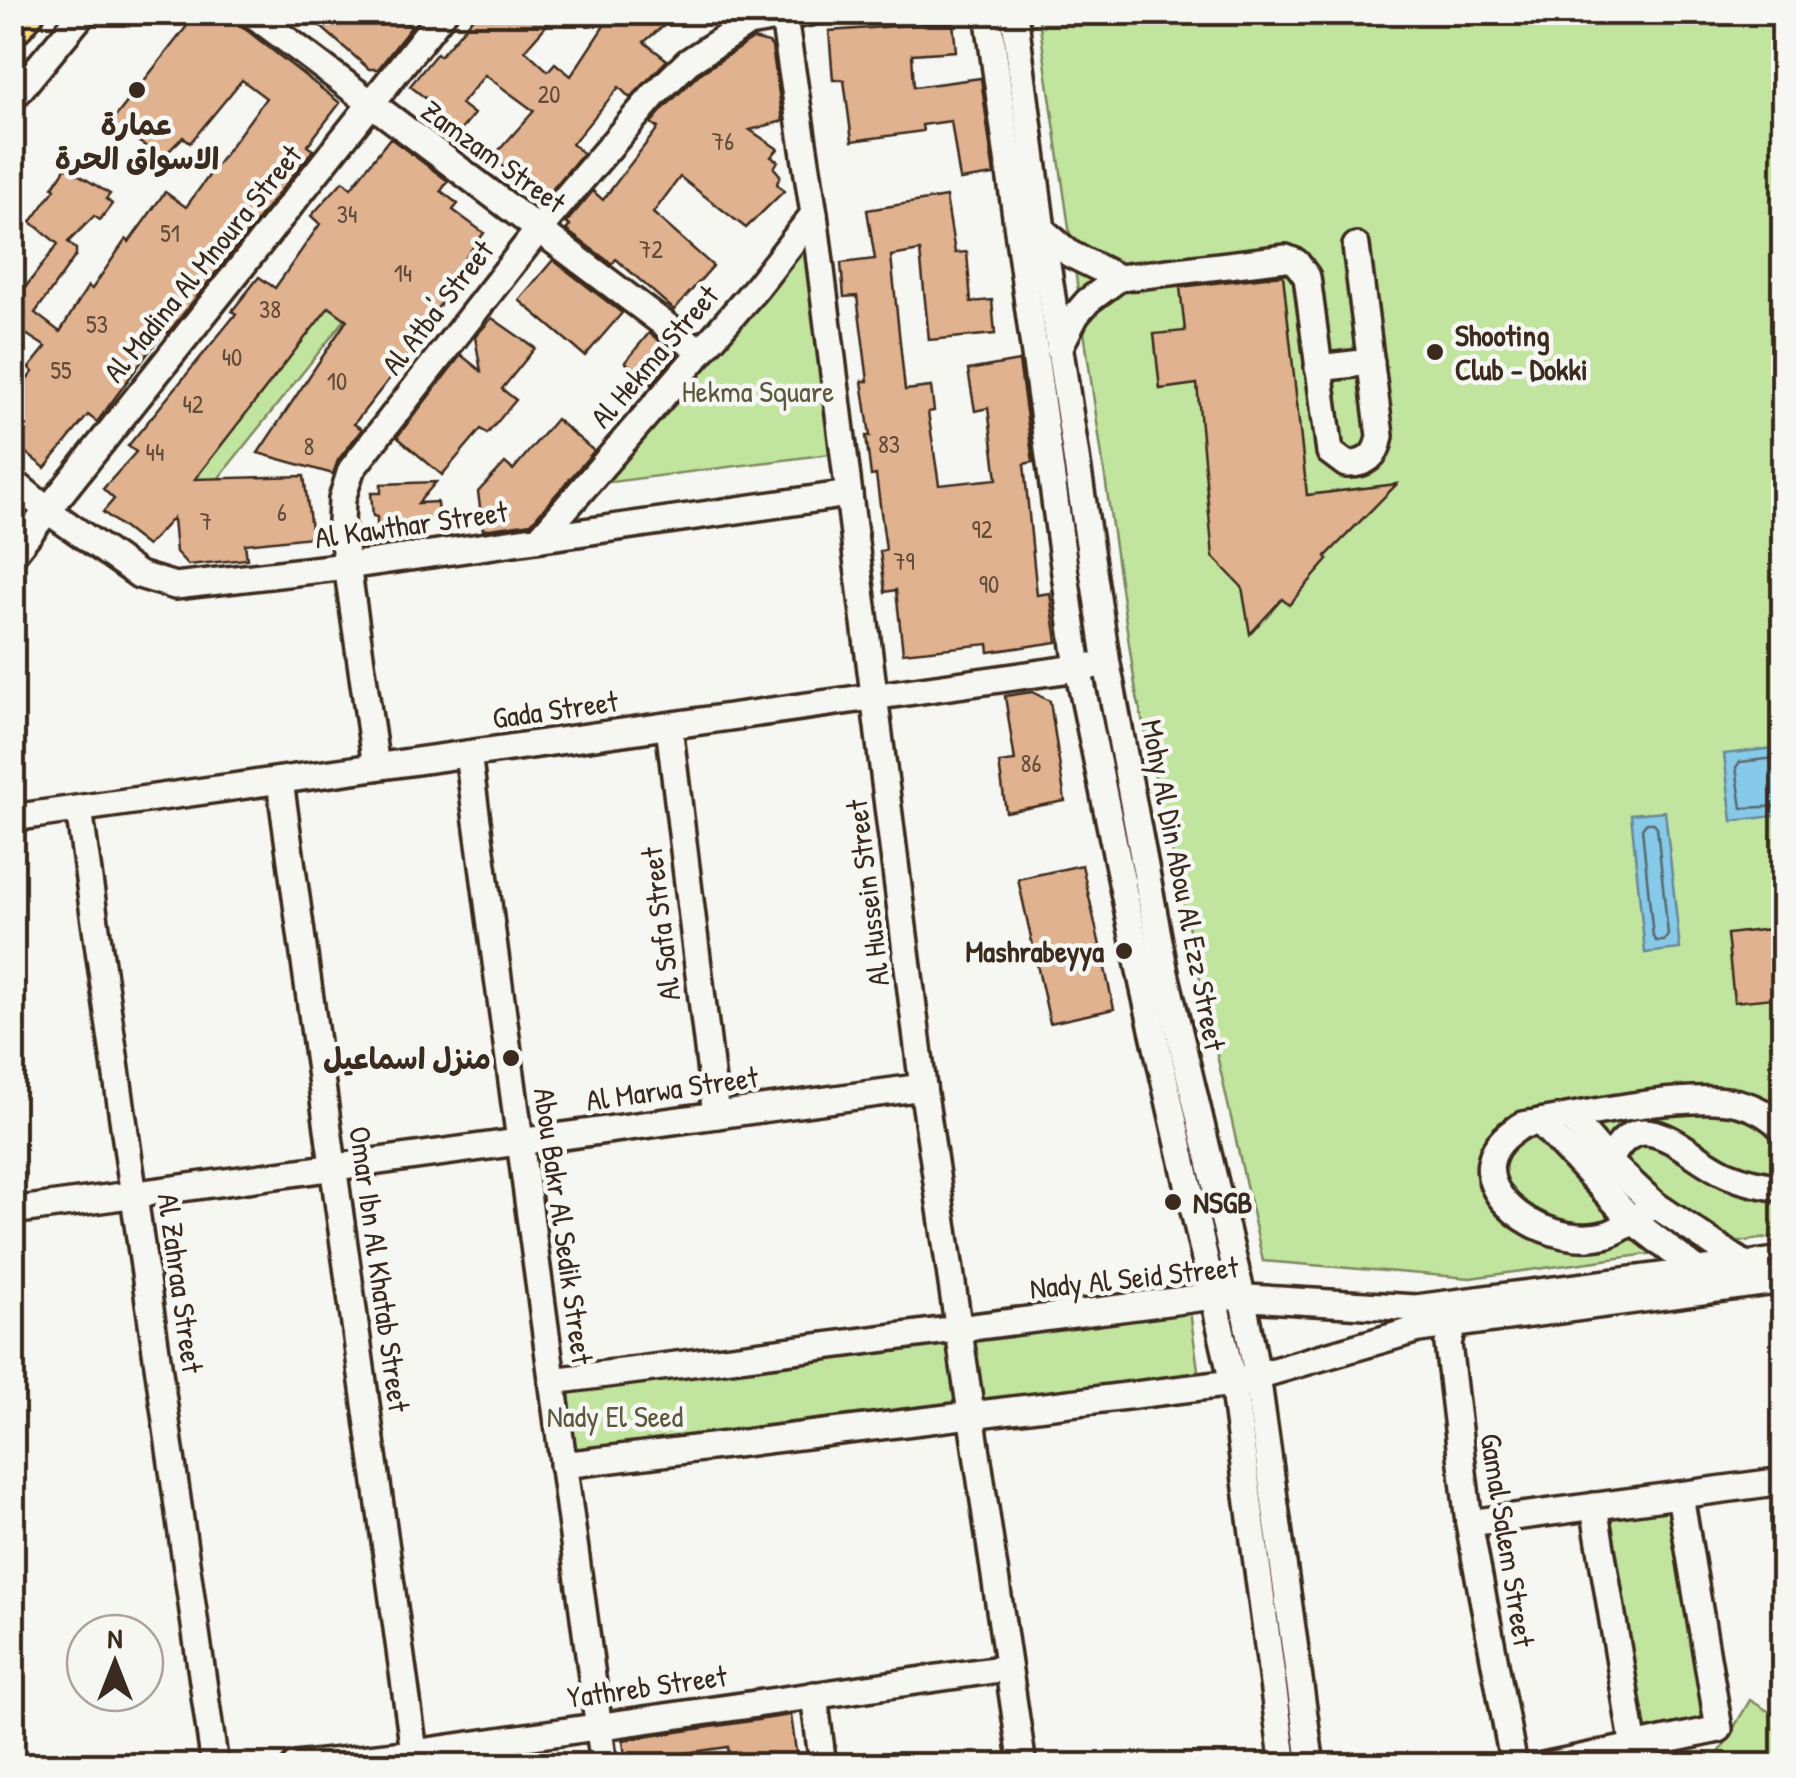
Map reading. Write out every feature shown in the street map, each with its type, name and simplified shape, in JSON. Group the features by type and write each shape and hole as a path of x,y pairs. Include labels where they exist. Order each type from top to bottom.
{"highway":[{"path":"12,28 26,12"}],"street":[{"path":"12,100 84,12"},
{"name":"Zamzam Street","path":"250,12 700,351"},
{"name":"Al Madina Al Mnoura Street","path":"12,555 444,12"},
{"name":"Al Atba' Street","path":"376,767 341,509 351,470 539,230 654,95 688,62 748,23 810,12"},
{"name":"Mohy Al Din Abou Al Ezz Street","path":"988,12 1078,668 1142,985 1214,1296 1245,1379 1311,1766"},
{"name":"Mohy Al Din Abou Al Ezz Street","path":"1014,12 1042,230 1107,664 1165,973 1242,1296 1245,1379 1284,1766"},
{"name":"Al Hussein Street","path":"783,14 814,214 923,1087 1023,1766"},
{"name":"Al Hekma Street","path":"540,538 757,288 814,214"},
{"path":"1042,230 1070,254 1119,278"},
{"path":"1059,348 1088,300 1119,278 1276,258 1296,262 1306,277 1330,452 1346,464 1366,461 1378,446 1356,246"},
{"path":"1318,368 1371,362"},
{"name":"Al Kawthar Street","path":"12,481 46,510 140,575 175,586 347,566 850,494"},
{"name":"Gada Street","path":"12,818 1107,664"},
{"name":"Al Safa Street","path":"669,726 716,1115"},
{"name":"Abou Bakr Al Sedik Street","path":"468,754 604,1766"},
{"name":"Omar Ibn Al Khatab Street","path":"280,781 415,1759"},
{"name":"Al Zahraa Street","path":"79,809 216,1766"},
{"name":"Al Marwa Street","path":"12,1211 923,1087"},
{"path":"1654,1204 1608,1234 1586,1237 1537,1226 1514,1214 1502,1202 1494,1185 1496,1149 1507,1134 1522,1126 1714,1100 1738,1103 1761,1112 1784,1130"},
{"path":"1570,1117 1654,1204 1745,1266"},
{"path":"1540,1122 1633,1221 1699,1272"},
{"path":"1610,1162 1616,1148 1627,1138 1641,1132 1656,1132 1728,1175 1761,1186 1784,1188"},
{"name":"Nady Al Seid Street","path":"552,1381 1214,1296 1416,1308 1784,1260"},
{"path":"563,1465 1245,1379 1419,1329 1784,1280"},
{"name":"Gamal Salem Street","path":"1453,1324 1447,1338 1469,1524 1514,1766"},
{"path":"1469,1524 1784,1481"},
{"path":"1544,1766 1716,1731 1720,1727 1680,1495"},
{"path":"1594,1506 1634,1748"},
{"name":"Yathreb Street","path":"295,1766 415,1759 598,1725 1007,1668"},
{"path":"814,1695 823,1766"}],"green space":[{"name":"Shooting Club - Dokki","path":"1038,13 1783,13 1783,1236 1470,1278 1263,1261 1136,692"},
{"path":"402,199 425,219 194,509 175,492"},
{"name":"Hekma Square","path":"804,207 838,453 588,485"},
{"path":"1190,1311 1199,1377 982,1407 973,1341"},
{"name":"Nady El Seed","path":"951,1342 959,1412 576,1456 568,1385"},
{"path":"1674,1508 1708,1716 1640,1732 1606,1519"},
{"path":"1750,1700 1783,1720 1783,1765 1722,1765 1715,1760"}],"water":[{"path":"1783,747 1783,815 1732,821 1724,754"},
{"path":"1665,811 1680,949 1645,953 1631,814"}],"building":[{"path":"198,12 232,12 240,25 340,103 307,146 313,150 168,333 165,330 97,422 88,415 45,468 12,442 12,397 33,372 29,368 46,347 12,325 12,305 58,244 31,222 66,167 110,194 106,199 112,204 100,220 94,216 68,242 76,249 76,255 35,313 60,332 88,286 92,289 165,192 186,207 266,98 242,80 190,143 183,137 163,157 110,124"},
{"path":"328,12 391,12 411,27 378,69 369,69 319,25"},
{"path":"478,12 558,12 525,50 548,71 555,63 571,76 613,12 680,12 644,42 667,60 630,98 619,87 572,144 583,153 544,199 492,158 534,111 485,75 461,104 474,114 451,142 422,119 434,105 410,86"},
{"path":"953,22 956,51 912,54 914,87 981,78 994,175 960,180 951,121 922,125 923,131 852,141 844,80 833,80 829,31"},
{"path":"753,39 772,47 783,121 750,130 778,149 771,157 778,161 774,168 780,175 777,184 784,191 746,228 680,177 653,213 713,266 674,310 616,259 612,264 566,230 570,226 566,223 593,191 603,200 658,128 651,123 666,106 698,75"},
{"path":"390,138 448,181 441,191 458,204 453,210 484,233 450,278 457,284 417,333 422,337 354,424 362,429 338,460 333,474 258,453 347,320 329,307 195,479 304,476 312,537 245,544 247,559 188,565 176,552 173,518 147,546 103,512 114,499 103,489 136,452 128,446 236,314 232,311 259,277 275,288 320,224 311,216 343,181 351,188"},
{"path":"946,197 955,253 967,252 971,302 992,300 995,334 929,340 920,251 891,256 905,390 931,387 934,411 928,412 939,485 997,479 988,408 975,411 968,370 1019,361 1033,462 1024,464 1037,595 1050,593 1057,642 989,652 988,644 903,653 896,590 885,592 880,551 886,550 876,475 871,476 866,436 870,436 862,381 868,381 857,296 844,297 841,263 875,259 867,210"},
{"path":"553,260 622,313 585,356 519,300"},
{"path":"1283,275 1307,495 1397,484 1326,556 1328,560 1289,605 1282,599 1250,634 1242,587 1213,557 1197,384 1160,389 1154,334 1185,331 1180,287"},
{"path":"492,318 535,348 502,389 516,400 487,434 481,429 442,475 397,437 461,355 481,371 475,337"},
{"path":"649,333 677,354 652,384 625,362"},
{"path":"556,419 594,451 531,523 483,530 478,492 505,463 513,470"},
{"path":"436,482 418,503 437,502 438,520 377,526 371,493 381,493 381,484"},
{"path":"1032,692 1050,701 1065,801 1006,812 999,763 1015,761 1005,696"},
{"path":"1082,865 1114,1009 1050,1023 1018,879"},
{"path":"1779,928 1784,997 1734,1002 1727,934"},
{"path":"791,1715 797,1759 730,1766 728,1747 685,1753 687,1766 626,1766 623,1740"}],"place":[{"name":"عمارة الاسواق الحرة","path":"137,90"},
{"name":"Shooting Club - Dokki","path":"1435,352"},
{"name":"Mashrabeyya","path":"1124,951"},
{"name":"منزل اسماعيل","path":"511,1058"},
{"name":"NSGB","path":"1173,1202"}]}
